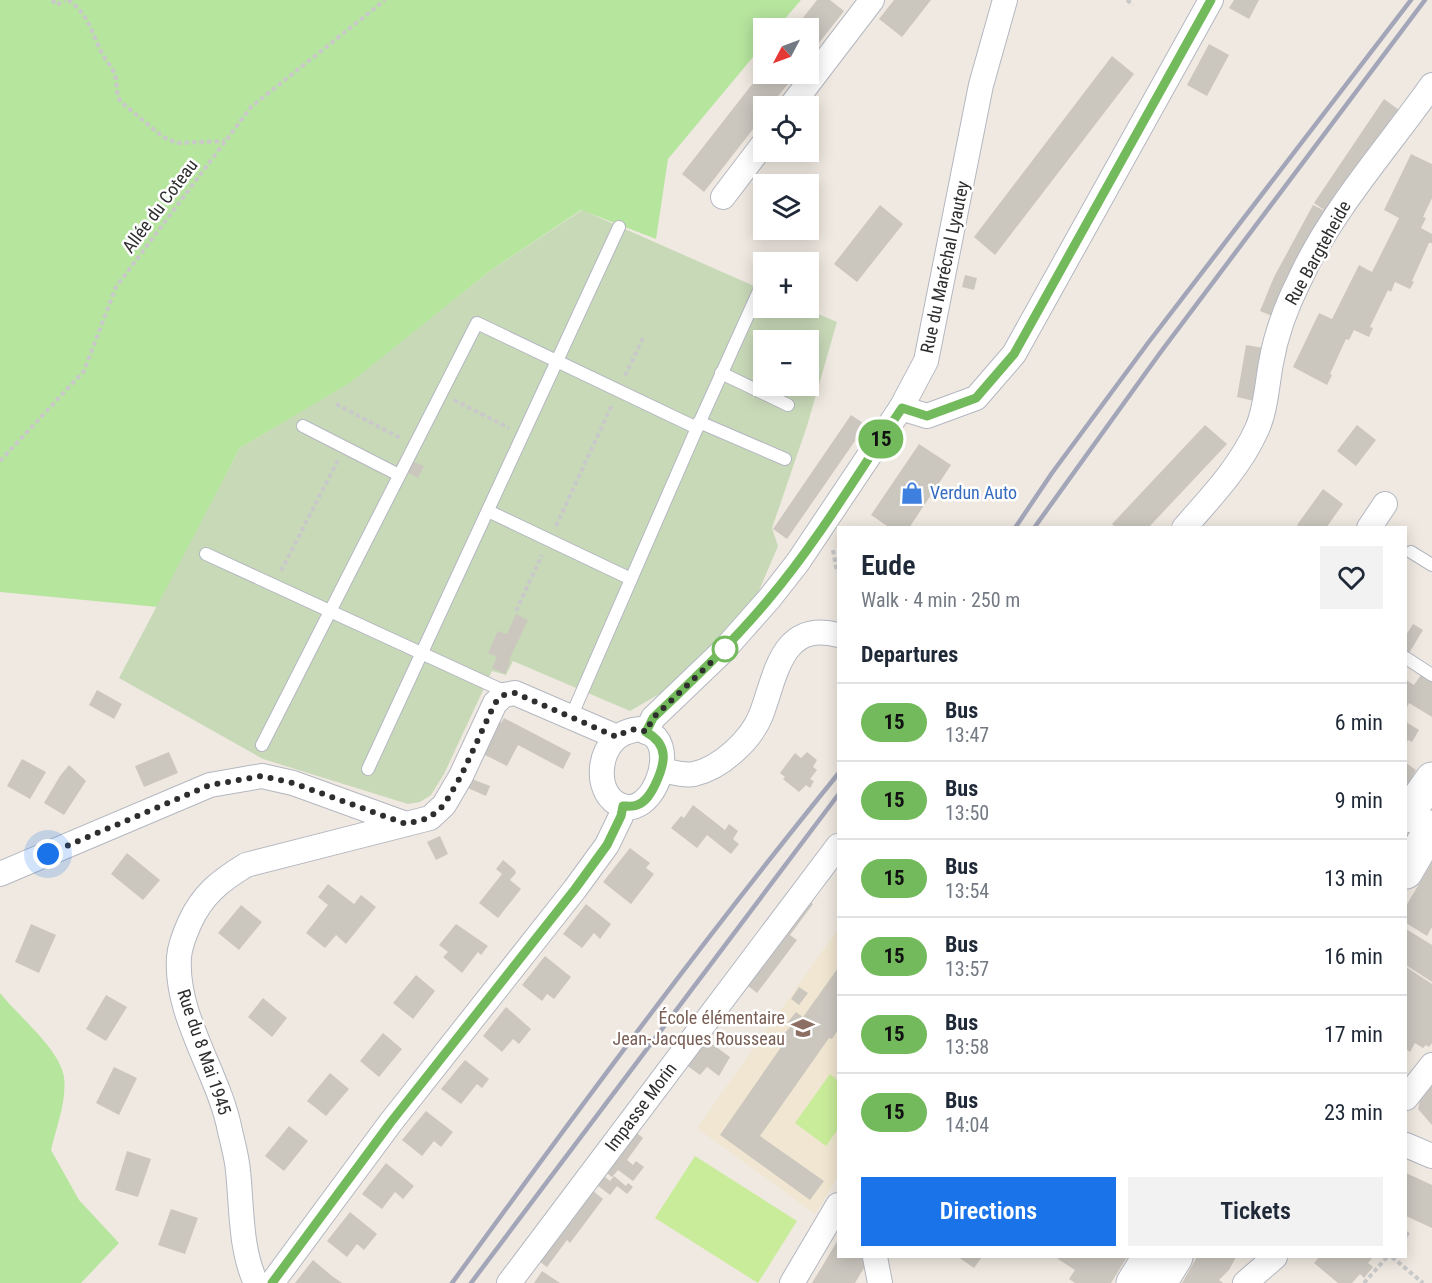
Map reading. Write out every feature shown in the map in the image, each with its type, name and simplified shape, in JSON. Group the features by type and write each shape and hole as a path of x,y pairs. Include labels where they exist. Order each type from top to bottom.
{"main road":[{"path":"1407,868 1432,779"},
{"path":"1133,1283 1148,1258"},
{"path":"1160,1283 1175,1258"}],"street":[{"path":"799,96 872,0"},
{"name":"Rue du Maréchal Lyautey","path":"646,732 653,718 723,651 776,590 822,527 902,408 926,361 981,85 1005,0"},
{"path":"902,408 927,416 976,398 1014,354 1211,0"},
{"name":"Rue Bargteheide","path":"1186,526 1225,481 1246,451 1258,427 1276,336 1299,279 1347,199 1432,85"},
{"path":"723,197 753,157"},
{"path":"1370,526 1385,504"},
{"path":"662,770 693,774 720,762 739,747 760,717 778,662 787,648 816,632 837,635"},
{"path":"510,694 515,693 617,737"},
{"name":"Rue du 8 Mai 1945","path":"256,1283 247,1262 238,1167 229,1126 191,1025 180,981 179,955 186,931 198,905 205,897 221,880 246,865 429,818 444,805 461,776 495,703 504,695 510,694"},
{"path":"641,729 646,732 656,737 661,747 664,756 662,770 652,792 644,802 635,806 623,806 608,796 604,784 602,767 606,750 617,737 628,730 641,729"},
{"path":"0,874 210,785 262,776 293,783 406,824"},
{"path":"272,1283 391,1122 575,889 607,845 621,816 623,806"},
{"name":"Impasse Morin","path":"509,1283 837,847"},
{"path":"1407,1097 1432,1065"},
{"path":"1407,1145 1432,1156"},
{"path":"792,1283 837,1207"},
{"path":"875,1258 880,1283"},
{"path":"1245,1283 1274,1258"}],"lane":[{"path":"368,769 620,227"},
{"path":"571,717 753,304"},
{"path":"262,745 477,323 619,391 785,459"},
{"path":"721,373 788,405"},
{"path":"303,426 399,475"},
{"path":"488,511 631,579"},
{"path":"1411,552 1432,565"},
{"path":"206,554 510,694"},
{"path":"1407,659 1432,675"},
{"path":"1407,846 1420,821"},
{"path":"1147,1283 1161,1258"}],"path":[{"path":"52,0 57,5 67,0 86,16 104,58 110,64 116,77 117,96 121,102 164,136 177,143 226,141"},
{"name":"Allée du Coteau","path":"0,461 84,370 116,287 251,107 385,0"},
{"path":"1127,0 1133,4"},
{"path":"516,611 643,338"},
{"path":"441,394 523,435"},
{"path":"336,404 414,446"},
{"path":"274,585 345,448"},
{"path":"1364,1283 1386,1258"},
{"path":"1393,1258 1423,1283"}],"shaded area":[{"name":"École élémentaire Jean-Jacques Rousseau","path":"837,930 837,1179 815,1214 697,1128"}],"green space":[{"path":"0,0 801,0 786,18 753,18 753,57 668,159 656,239 581,210 490,271 351,383 240,448 158,607 0,592"},
{"path":"582,210 753,286 753,318 819,318 819,314 837,322 819,384 819,330 753,330 753,396 816,396 772,528 778,546 755,600 701,659 668,689 630,711 513,661 506,675 492,671 444,774 431,795 420,802 408,804 263,759 119,678 240,448 351,382 490,271"},
{"path":"0,993 47,1044 61,1066 65,1086 64,1095 51,1150 79,1200 119,1243 81,1283 0,1283"},
{"path":"830,1074 837,1080 837,1130 826,1146 795,1123"},
{"path":"695,1156 797,1221 758,1283 655,1218"}],"building":[{"path":"817,0 830,0 844,11 819,43 819,18 803,18"},
{"path":"894,0 931,0 902,37 879,19"},
{"path":"1234,0 1259,0 1249,19 1229,8"},
{"path":"1209,44 1229,55 1207,96 1187,85"},
{"path":"1112,56 1134,74 995,255 974,237"},
{"path":"753,83 788,84 778,96 753,96 753,129 704,192 682,174"},
{"path":"1384,99 1399,110 1277,318 1260,311 1274,277 1313,205 1327,212 1314,203"},
{"path":"1411,154 1432,164 1432,198 1423,217 1426,218 1421,228 1432,234 1432,243 1429,243 1410,289 1395,282 1391,292 1388,290 1370,327 1373,328 1369,337 1354,330 1349,340 1346,339 1327,385 1293,367 1319,313 1332,319 1359,265 1372,272 1399,218 1384,210"},
{"path":"880,205 903,224 857,282 834,264"},
{"path":"965,275 977,278 974,290 962,287"},
{"path":"1246,345 1264,348 1254,401 1237,397"},
{"path":"851,415 866,425 787,539 773,529"},
{"path":"1205,425 1227,444 1150,526 1114,526 1112,524"},
{"path":"1357,425 1376,440 1356,466 1337,451"},
{"path":"919,444 951,465 910,526 887,526 871,515"},
{"path":"412,461 424,466 418,478 407,472"},
{"path":"1323,489 1343,504 1327,526 1297,525"},
{"path":"516,614 528,620 509,660 505,674 492,668 497,657 488,653 498,631 507,634"},
{"path":"1413,624 1423,630 1407,656 1407,633"},
{"path":"1423,672 1432,678 1432,717 1409,703 1407,707 1407,681 1414,685"},
{"path":"97,690 122,704 114,719 89,705"},
{"path":"504,718 571,753 563,769 518,745 507,766 481,753 498,721 501,723"},
{"path":"1407,723 1419,730 1412,742 1407,742"},
{"path":"169,752 178,773 144,787 135,766"},
{"path":"807,752 817,760 813,767 817,770 810,779 814,781 810,788 806,785 799,792 783,779 785,777 780,773 795,753 801,758"},
{"path":"22,759 46,772 30,799 7,786"},
{"path":"1407,764 1416,770 1407,786"},
{"path":"69,765 86,781 64,815 44,803"},
{"path":"472,779 490,786 486,796 468,788"},
{"path":"693,805 725,830 729,824 738,831 733,839 739,844 731,854 707,835 697,848 671,828 681,816 684,818"},
{"path":"440,836 448,854 436,860 427,842"},
{"path":"630,848 650,863 646,868 654,874 631,904 603,882"},
{"path":"127,853 160,880 143,900 111,874"},
{"path":"503,860 515,870 516,873 510,880 521,889 498,918 479,903 502,874 496,869"},
{"path":"1432,862 1432,927 1427,936 1407,924 1407,904"},
{"path":"328,884 354,904 361,895 376,907 346,944 336,935 325,948 306,933 328,905 318,897"},
{"path":"804,897 813,904 790,935 797,940 757,993 748,986"},
{"path":"586,904 611,924 600,939 594,933 582,948 563,934"},
{"path":"241,905 262,922 239,950 218,933"},
{"path":"31,924 56,935 39,973 15,962"},
{"path":"456,924 488,946 481,955 478,952 462,973 443,957 448,952 439,945"},
{"path":"1407,930 1432,945 1432,982 1407,966"},
{"path":"545,956 571,977 554,999 547,994 542,1001 522,985"},
{"path":"1407,968 1432,984 1432,1043 1429,1047 1426,1045 1423,1048 1415,1043 1410,1052 1407,1050"},
{"path":"837,969 837,1032 832,1039 829,1038 760,1136 824,1181 810,1200 720,1135 786,1040 781,1037 791,1026 787,1023 796,1012 803,1017"},
{"path":"416,975 435,991 413,1019 393,1003"},
{"path":"799,987 808,993 799,1005 791,999"},
{"path":"106,995 127,1007 106,1041 86,1029"},
{"path":"263,998 287,1018 272,1037 248,1017"},
{"path":"506,1007 531,1029 519,1044 513,1039 502,1052 483,1036"},
{"path":"383,1033 402,1049 379,1077 360,1061"},
{"path":"701,1036 730,1057 719,1076 707,1067 700,1075 682,1062"},
{"path":"465,1060 489,1079 482,1088 477,1084 461,1104 441,1089"},
{"path":"114,1067 137,1078 119,1115 96,1103"},
{"path":"330,1073 349,1089 326,1116 307,1101"},
{"path":"1432,1084 1432,1125 1418,1109 1420,1100"},
{"path":"426,1111 453,1132 441,1147 434,1141 422,1156 402,1140"},
{"path":"289,1126 308,1141 284,1171 265,1156"},
{"path":"633,1130 643,1138 627,1160 633,1165 636,1161 644,1167 633,1181 618,1170 612,1177 603,1170"},
{"path":"127,1151 151,1159 138,1197 115,1190"},
{"path":"386,1163 414,1186 403,1199 395,1192 382,1209 362,1194"},
{"path":"600,1173 610,1181 614,1176 626,1186 628,1183 633,1187 627,1194 617,1186 610,1195 593,1182"},
{"path":"1407,1173 1432,1185 1432,1228 1407,1216"},
{"path":"587,1186 603,1199 570,1243 567,1240 547,1267 536,1259"},
{"path":"171,1209 198,1218 185,1254 158,1245"},
{"path":"350,1212 377,1234 364,1250 357,1244 347,1257 327,1241"},
{"path":"837,1242 837,1258 870,1258 855,1283 812,1283"},
{"path":"959,1258 981,1258 974,1268"},
{"path":"1126,1258 1111,1283 1075,1283 1069,1279 1075,1270 1058,1259"},
{"path":"1196,1258 1235,1258 1229,1270 1219,1280 1223,1283 1182,1283"},
{"path":"1318,1258 1372,1258 1368,1263 1373,1267 1364,1278 1360,1274 1352,1283 1338,1283 1314,1263"},
{"path":"313,1260 332,1276 342,1283 295,1283"},
{"path":"542,1271 560,1283 534,1283"}],"railway":[{"path":"1016,526 1052,473 1148,343 1411,0"},
{"path":"1035,526 1160,353 1425,0"},
{"path":"452,1283 642,1026 837,775"},
{"path":"471,1283 837,796"}],"bus line":[{"name":"15","path":"272,1283 391,1122 575,889 607,845 621,816 623,806 635,806 644,802 652,792 662,770 664,756 656,737 646,732 653,718 723,651 769,599 810,545 902,408 927,416 976,398 1014,354 1211,0"}],"place":[{"name":"Verdun Auto","path":"912,493"},
{"name":"École élémentaire Jean-Jacques Rousseau","path":"803,1028"}],"route":[{"path":"48,854 210,785 262,776 293,783 406,824 429,818 444,805 461,776 495,703 504,695 515,693 617,737 628,730 641,729 646,732 653,718 725,649"}]}
